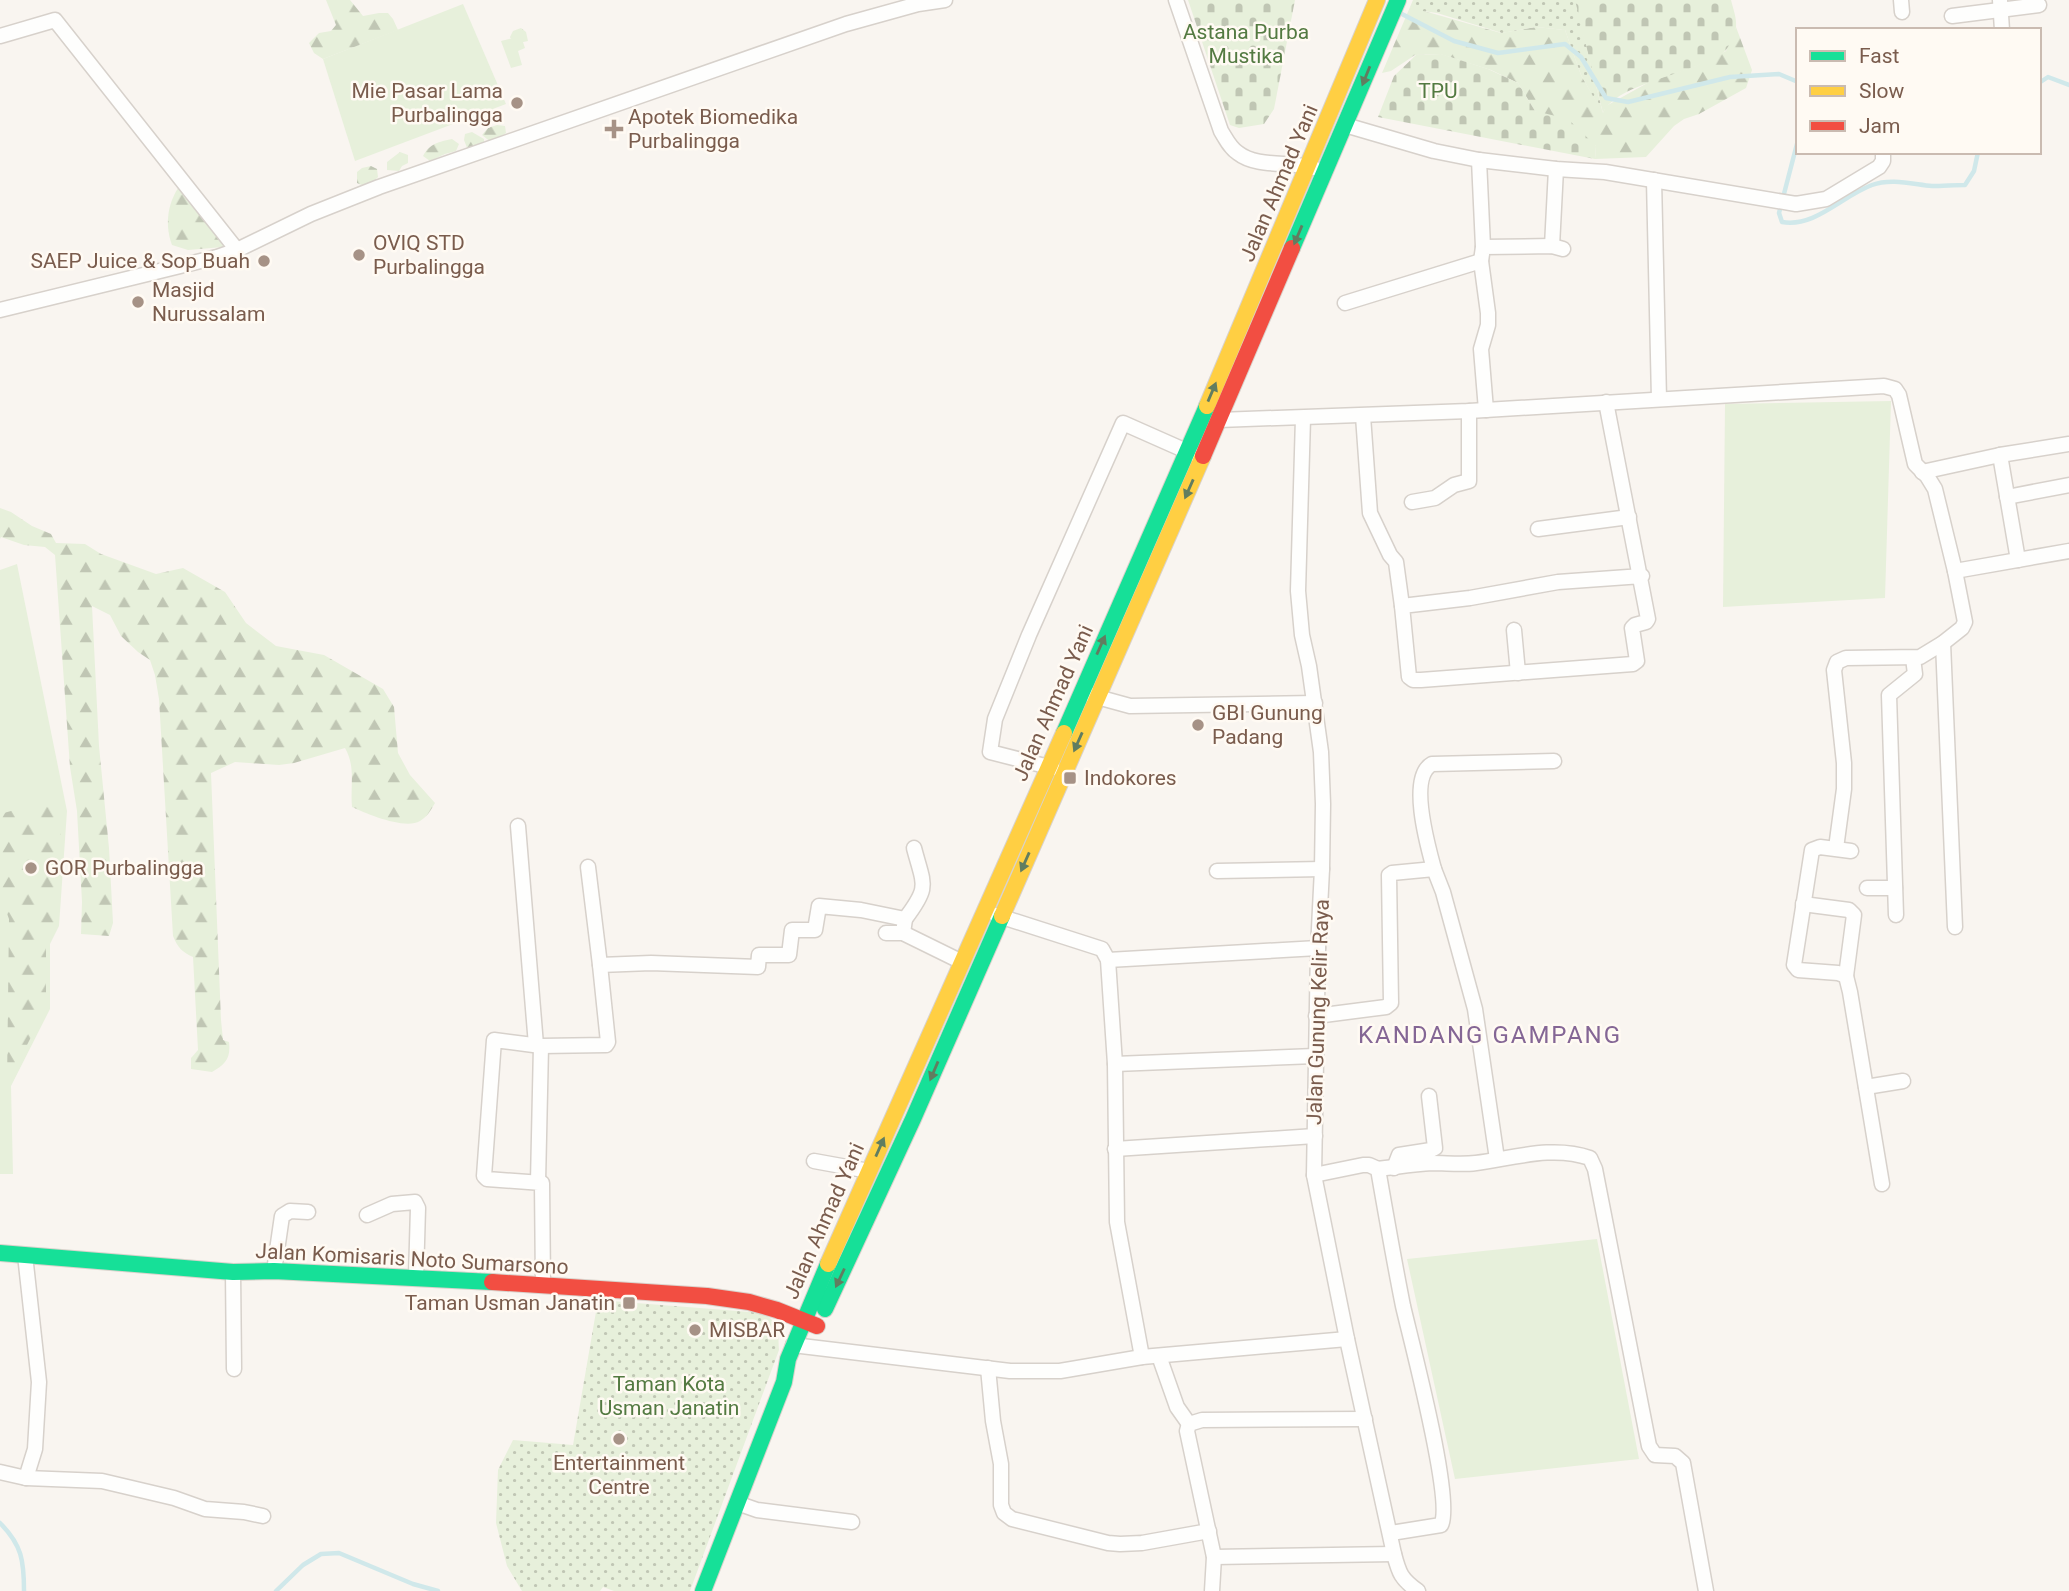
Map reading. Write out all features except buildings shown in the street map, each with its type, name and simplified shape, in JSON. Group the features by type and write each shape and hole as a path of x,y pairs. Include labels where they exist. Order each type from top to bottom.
{"main road":[{"name":"Jalan Ahmad Yani","path":"703,1591 784,1382 794,1372 799,1346 913,1119 1219,420 1317,169 1375,4"},
{"name":"Jalan Ahmad Yani","path":"810,1324 869,1171 1187,451 1317,169 1345,125 1395,6"},
{"name":"Jalan Komisaris Noto Sumarsono","path":"0,1253 233,1272 274,1271 416,1277 707,1296 738,1300 777,1310 810,1324"}],"street":[{"path":"0,310 218,257 311,214 379,187 846,24 918,2 945,0"},
{"path":"1176,0 1222,131 1231,146 1247,159 1257,162 1317,169"},
{"path":"1952,16 2000,5 2039,5"},
{"path":"2000,5 2002,28"},
{"path":"0,37 55,20 237,250"},
{"path":"1345,125 1434,151 1479,160 1605,172 1796,204 1826,199 1879,167 1883,154"},
{"path":"1479,160 1488,313 1488,325 1481,349 1486,410"},
{"path":"1345,303 1483,254 1558,248 1556,169"},
{"path":"1654,180 1659,399"},
{"path":"1219,420 1469,411 1891,387 1899,395 1915,464 1935,489 1965,624 1924,655 1913,658 1846,658 1840,659 1835,665 1844,763 1844,789 1836,848"},
{"path":"1363,415 1368,505 1388,553 1396,562 1407,664 1411,679 1421,680 1635,663 1637,659 1632,628 1646,622 1648,618 1642,576 1606,402"},
{"path":"1412,502 1435,498 1454,485 1469,481 1469,411"},
{"name":"Jalan Gunung Kelir Raya","path":"1303,418 1298,591 1302,635 1321,752 1323,808 1314,1165 1347,1339 1394,1554 1401,1576 1418,1591"},
{"path":"1062,778 990,752 995,719 1048,589 1123,424 1202,458"},
{"path":"1922,472 2000,455 2069,444"},
{"path":"2000,455 2018,560"},
{"path":"2007,497 2069,485"},
{"path":"1538,528 1629,517"},
{"path":"1955,571 2069,551"},
{"path":"1402,606 1471,598 1558,582 1642,576"},
{"path":"1514,630 1518,673"},
{"path":"1943,643 1955,927"},
{"path":"1896,915 1889,695 1915,674 1913,658"},
{"path":"1081,692 1130,706 1315,703"},
{"path":"1496,1154 1475,1009 1443,892 1434,869 1421,811 1424,771 1432,764 1554,761"},
{"path":"518,826 539,1046 538,1182"},
{"path":"1846,976 1795,968 1794,965 1812,850 1820,846 1852,851"},
{"path":"886,933 904,926 922,894 924,886 914,848"},
{"path":"543,1285 543,1186 538,1182 487,1179 484,1172 493,1042 498,1039 539,1046 607,1044 588,867"},
{"path":"1217,870 1322,869"},
{"path":"1316,1016 1386,1007 1391,1003 1389,875 1434,869"},
{"path":"1867,888 1895,888"},
{"path":"1803,904 1849,910 1854,915 1846,976 1882,1184"},
{"path":"600,965 651,963 758,967 759,955 789,955 792,930 815,930 820,906 862,910 904,926 962,962"},
{"path":"984,911 1102,948 1108,960 1115,1064 1117,1222 1142,1357"},
{"path":"1108,960 1318,948"},
{"path":"1115,1064 1315,1056"},
{"path":"1866,1087 1903,1081"},
{"path":"1395,1163 1402,1154 1435,1148 1429,1096"},
{"path":"1115,1149 1315,1136"},
{"path":"1378,1170 1395,1163 1460,1165 1496,1154 1566,1153 1590,1158 1594,1163 1648,1446 1655,1454 1675,1456 1683,1463 1706,1591"},
{"path":"814,1161 869,1171"},
{"path":"1314,1165 1363,1165 1378,1170 1440,1474 1444,1517 1441,1525 1391,1533"},
{"path":"368,1215 392,1204 415,1202 418,1209 416,1277"},
{"path":"274,1271 282,1216 290,1211 308,1212"},
{"path":"25,1255 39,1382 35,1449 26,1478"},
{"path":"233,1272 234,1369"},
{"path":"799,1346 1010,1371 1060,1371 1142,1357 1347,1339"},
{"path":"1159,1356 1177,1407 1189,1424"},
{"path":"988,1368 993,1421 1002,1471 1001,1505 1006,1516 1108,1544 1142,1543 1209,1531"},
{"path":"1189,1424 1202,1420 1365,1419"},
{"path":"1189,1424 1187,1431 1214,1557 1212,1591"},
{"path":"0,1472 26,1478 102,1481 174,1498 205,1509 244,1511 263,1516"},
{"path":"737,1503 757,1510 852,1522"},
{"path":"1214,1557 1394,1554"}],"green space":[{"path":"326,0 350,0 363,16 388,13 398,30 323,59 314,53 309,43 319,33 331,31 336,25"},
{"name":"Astana Purba Mustika","path":"1188,0 1295,0 1274,109 1264,124 1239,128 1230,125"},
{"path":"1413,0 1575,0 1603,114 1581,75 1565,30 1536,27 1502,33 1437,13 1415,10 1410,7"},
{"path":"1574,0 1731,0 1736,27 1728,47 1712,60 1624,93 1611,102 1603,113"},
{"path":"463,4 506,104 355,161 323,59"},
{"path":"1410,7 1501,33 1536,27 1565,30 1581,75 1603,113 1606,106 1651,81 1696,66 1726,51 1736,27 1752,70 1746,88 1699,114 1684,119 1674,126 1646,157 1595,159 1596,146 1535,111 1518,83 1491,70 1440,54 1415,55 1391,71 1382,73"},
{"path":"521,28 526,32 528,41 516,42 510,37 513,31"},
{"path":"521,36 525,48 518,51 522,65 511,68 501,41"},
{"name":"TPU","path":"1441,54 1488,69 1518,83 1535,111 1568,119 1596,146 1595,159 1378,117 1394,76 1416,55"},
{"path":"505,126 506,133 492,143 482,135 488,128"},
{"path":"472,132 484,139 484,149 469,153 464,140 465,134"},
{"path":"452,139 459,144 456,151 430,161 423,156 432,146"},
{"path":"400,152 408,155 408,163 399,171 387,170 387,162"},
{"path":"371,166 377,169 378,177 371,184 364,186 357,183 357,172"},
{"path":"187,177 224,221 223,247 188,250 172,245 168,227 169,209 176,192"},
{"path":"1891,401 1885,598 1723,607 1725,404"},
{"path":"0,508 51,534 56,543 85,544 101,554 156,574 183,568 225,592 246,623 276,646 324,655 383,689 394,707 398,753 410,775 435,803 420,821 405,824 352,807 352,769 345,748 279,765 235,762 211,773 221,1020 223,1040 229,1042 226,1060 212,1072 191,1069 191,1058 198,1050 193,957 181,949 173,936 159,699 150,660 121,636 110,615 92,606 99,746 113,923 109,936 81,934 77,811 70,767 55,555 45,547 24,545 1,537 0,539"},
{"name":"GOR Purbalingga","path":"17,564 67,811 59,926 50,944 50,1009 11,1086 13,1174 0,1174 0,570"},
{"path":"59,798 62,810 55,925 46,943 46,1007 7,1085 9,919 0,894 0,814"},
{"path":"1597,1239 1639,1459 1455,1479 1407,1259"},
{"name":"Taman Kota Usman Janatin","path":"598,1300 763,1313 773,1321 777,1329 779,1350 690,1591 614,1591 603,1587 600,1591 522,1591 507,1566 496,1523 498,1470 513,1440 573,1445"}],"waterway":[{"path":"1400,13 1454,41 1498,53 1565,44 1581,57 1606,98 1628,102 1730,77 1779,74 1796,81"},
{"path":"2041,82 2048,77 2069,85"},
{"path":"1796,148 1779,213 1782,222 1794,223 1817,216 1861,190 1879,183 1965,185 1974,171 1978,154"},
{"path":"0,1523 13,1539 20,1554 24,1591"},
{"path":"276,1591 303,1565 321,1554 339,1553 413,1584 438,1591"}],"traffic: fast":[{"path":"1292,248 1398,0"},
{"path":"1064,733 1207,406"},
{"path":"825,1309 913,1119 1002,916"},
{"path":"0,1253 233,1272 274,1271 492,1282"},
{"path":"703,1591 784,1382 788,1359 828,1264"}],"traffic: slow":[{"path":"1207,406 1377,0"},
{"path":"1002,916 1203,456"},
{"path":"828,1264 1064,733"}],"traffic: jam":[{"path":"1203,456 1292,248"},
{"path":"492,1282 707,1296 749,1302 817,1326"}],"place":[{"name":"Mie Pasar Lama Purbalingga","path":"517,103"},
{"name":"Apotek Biomedika Purbalingga","path":"614,129"},
{"name":"OVIQ STD Purbalingga","path":"359,255"},
{"name":"SAEP Juice & Sop Buah","path":"264,261"},
{"name":"Masjid Nurussalam","path":"138,302"},
{"name":"GBI Gunung Padang","path":"1198,725"},
{"name":"Indokores","path":"1070,778"},
{"name":"GOR Purbalingga","path":"31,868"},
{"name":"Taman Usman Janatin","path":"629,1303"},
{"name":"MISBAR","path":"695,1330"},
{"name":"Entertainment Centre","path":"619,1439"}],"district":[{"name":"KANDANG GAMPANG","path":"1490,1035"}]}
